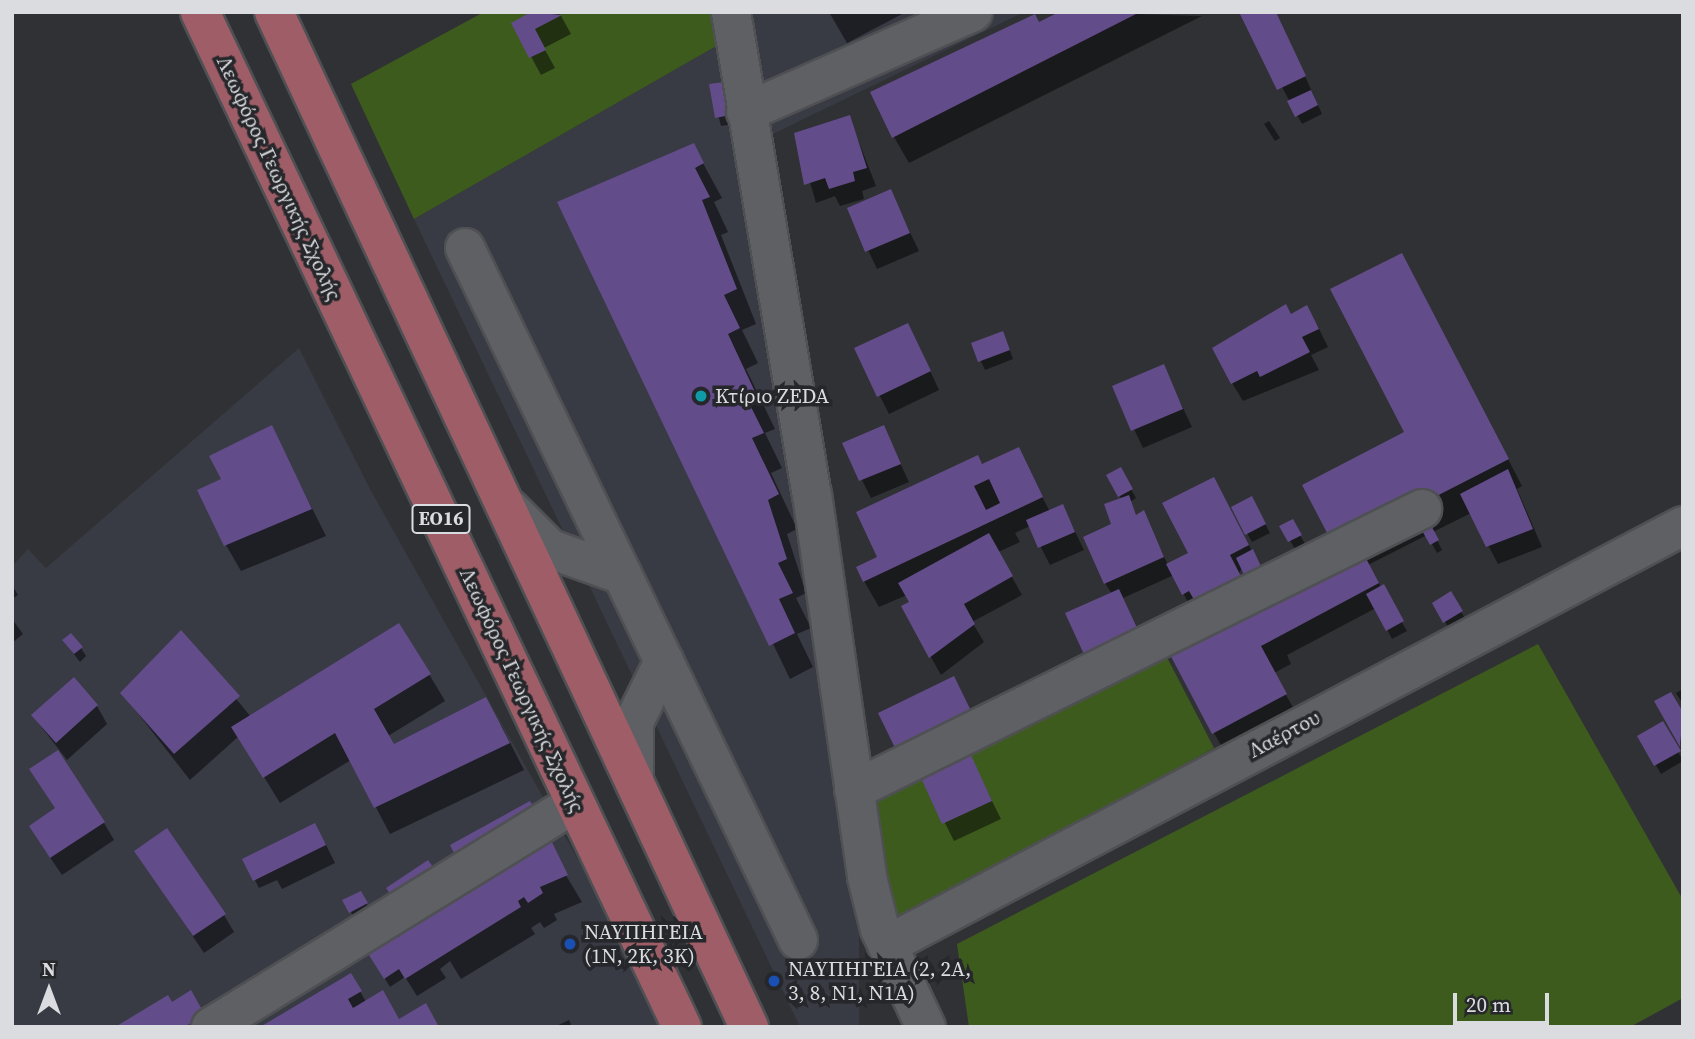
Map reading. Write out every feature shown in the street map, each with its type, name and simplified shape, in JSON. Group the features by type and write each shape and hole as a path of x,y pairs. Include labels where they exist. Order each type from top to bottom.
{"main road":[{"name":"Λεωφόρος Γεωργικής Σχολής","path":"200,12 682,1027"},
{"name":"ΕΟ16","path":"274,12 749,1027"}],"street":[{"path":"731,12 812,494 873,908 887,945 926,1027"},
{"path":"746,112 973,12"},
{"path":"465,248 798,940"},
{"path":"502,500 550,549 622,575"},
{"path":"854,790 1422,509"},
{"name":"Λαέρτου","path":"887,945 1683,526"},
{"path":"634,781 634,722 663,661"},
{"path":"211,1027 575,803"}],"shaded area":[{"path":"752,12 1024,12 773,134"},
{"path":"725,41 859,924 859,1027 800,1027 414,219"},
{"path":"299,348 370,489 672,1027 12,1027 12,566 28,549 46,568"}],"green space":[{"path":"484,12 721,12 725,41 414,219 351,84"},
{"path":"1159,642 1214,748 897,922 870,784"},
{"path":"1538,644 1683,900 1683,998 1630,1027 969,1027 957,944"}],"building":[{"path":"531,12 562,15 535,29 546,50 529,58 511,23"},
{"path":"1059,12 1140,12 892,138 870,92 1035,14 1039,22"},
{"path":"1239,12 1276,12 1306,76 1277,90"},
{"path":"731,81 736,114 715,118 709,84"},
{"path":"1311,90 1318,105 1295,117 1287,101"},
{"path":"850,115 867,168 853,172 855,181 829,189 825,178 804,185 794,133"},
{"name":"Κτίριο ZEDA","path":"694,143 704,163 695,168 710,197 702,200 737,289 724,295 740,328 728,334 756,394 747,399 764,433 752,438 779,494 768,500 787,559 778,563 793,593 779,599 795,633 769,646 557,202"},
{"path":"891,189 910,233 865,252 847,208"},
{"path":"1402,253 1509,459 1335,548 1302,485 1404,432 1330,289"},
{"path":"1286,304 1291,314 1307,305 1319,329 1302,337 1310,352 1260,377 1257,371 1231,384 1212,348"},
{"path":"908,323 931,371 877,397 854,348"},
{"path":"1003,331 1010,350 978,362 971,343"},
{"path":"1164,364 1183,409 1131,431 1112,386"},
{"path":"272,425 312,509 224,546 197,490 221,479 209,456"},
{"path":"884,425 901,464 859,481 842,443"},
{"path":"1019,447 1043,497 863,582 856,567 877,557 856,512 978,455 982,464","holes":["989,479 1000,503 986,510 974,486"]},
{"path":"1121,467 1133,489 1118,497 1106,475"},
{"path":"1508,469 1533,529 1486,547 1460,494"},
{"path":"1214,477 1249,545 1230,555 1247,588 1201,612 1189,591 1182,595 1166,564 1188,553 1162,503"},
{"path":"1129,495 1136,515 1144,510 1164,557 1104,584 1083,537 1111,524 1104,504"},
{"path":"1252,496 1266,524 1245,535 1231,507"},
{"path":"1063,504 1075,532 1038,548 1026,520"},
{"path":"1293,519 1302,535 1288,542 1279,526"},
{"path":"1428,520 1439,540 1430,545 1419,525"},
{"path":"989,533 1013,576 964,604 975,624 929,658 901,606 909,602 898,583"},
{"path":"1359,545 1379,583 1261,646 1287,694 1212,734 1166,647"},
{"path":"1253,549 1265,575 1248,583 1236,558"},
{"path":"1384,584 1404,621 1386,631 1366,594"},
{"path":"1119,589 1141,636 1087,661 1065,613"},
{"path":"1451,591 1463,611 1443,623 1432,603"},
{"path":"399,623 431,674 374,709 394,744 486,697 510,743 374,808 335,733 263,778 231,727"},
{"path":"181,630 240,696 174,754 120,693"},
{"path":"71,633 83,647 74,654 62,640"},
{"path":"954,676 976,721 900,758 878,713"},
{"path":"74,677 98,705 56,743 31,715"},
{"path":"1671,692 1683,712 1680,747 1654,701"},
{"path":"1663,721 1681,751 1654,766 1637,736"},
{"path":"58,750 105,822 50,858 29,826 55,808 29,769"},
{"path":"971,755 992,801 942,824 921,778"},
{"path":"530,801 540,817 461,867 450,845"},
{"path":"315,823 326,845 253,881 242,859"},
{"path":"167,828 226,914 193,936 134,851"},
{"path":"548,834 568,875 540,887 543,893 528,903 524,897 518,901 521,907 405,979 399,969 384,979 367,952 400,936 402,911 386,888 428,860 445,884"},
{"path":"361,891 368,903 349,913 342,900"},
{"path":"351,973 362,991 348,999 353,1008 383,990 399,1019 426,1003 439,1027 260,1027"},
{"path":"191,990 205,1015 184,1027 115,1027 168,995 172,1002"}],"place":[{"name":"Κτίριο ZEDA","path":"701,396"},
{"name":"ΝΑΥΠΗΓΕΙΑ (1Ν, 2Κ, 3Κ)","path":"570,944"},
{"name":"ΝΑΥΠΗΓΕΙΑ (2, 2Α, 3, 8, Ν1, Ν1Α)","path":"774,981"}]}
